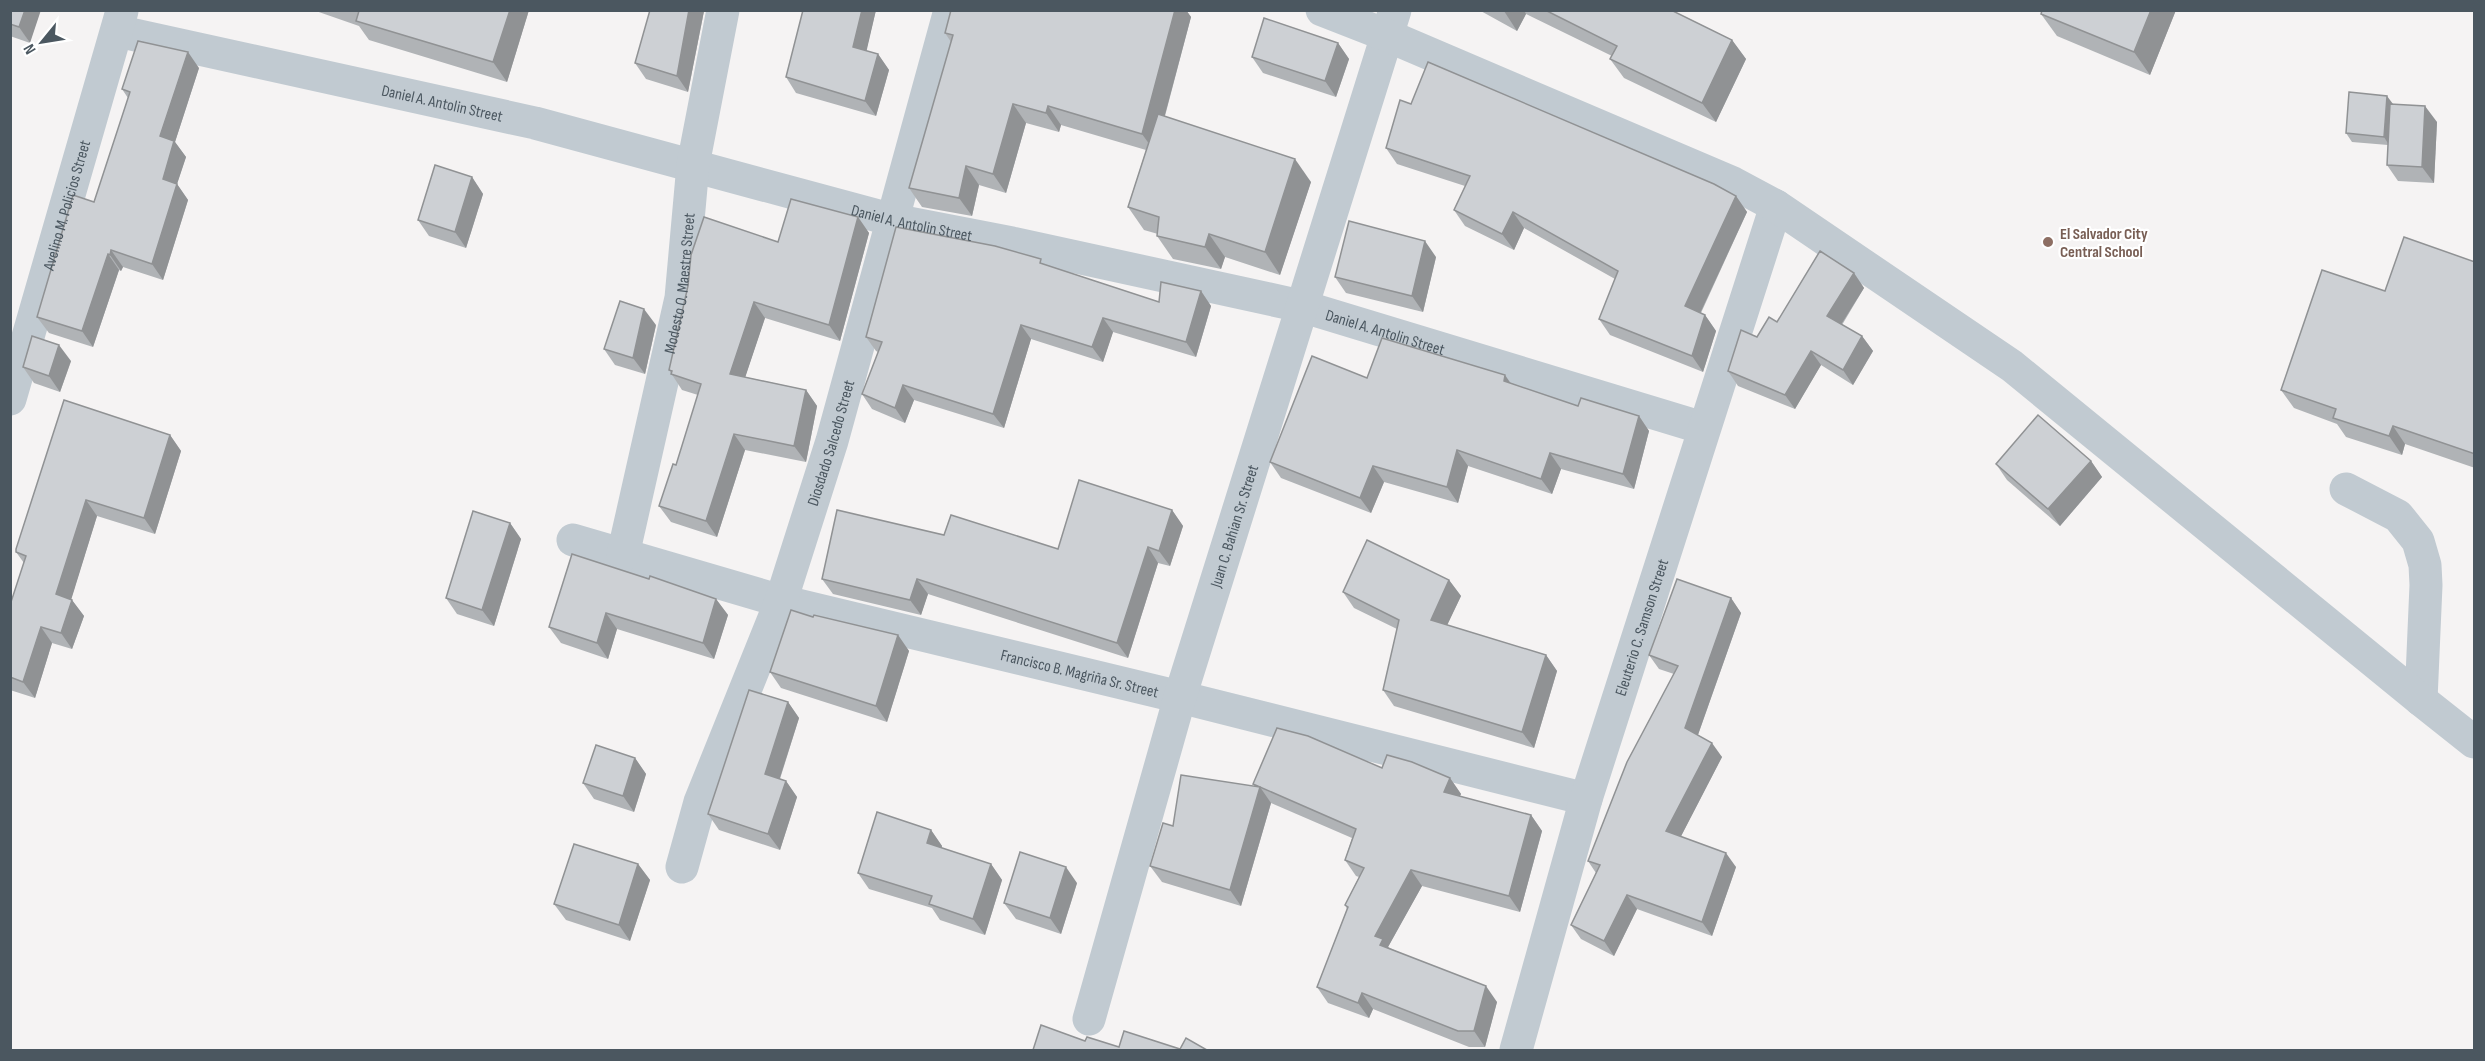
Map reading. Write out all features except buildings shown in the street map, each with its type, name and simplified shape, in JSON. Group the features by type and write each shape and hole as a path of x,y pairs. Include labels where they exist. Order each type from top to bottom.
{"street":[{"name":"Modesto O. Maestre Street","path":"623,555 681,298 693,165 723,10"},
{"name":"Diosdado Salcedo Street","path":"682,867 700,802 781,601 832,441 950,10"},
{"path":"1322,10 1391,23 1733,183 1776,206 2012,366 2475,742"},
{"name":"Daniel A. Antolin Street","path":"120,21 535,123 892,220 1012,243 1302,306 1703,428"},
{"name":"Avelino M. Policios Street","path":"10,399 120,21"},
{"name":"Juan C. Bahian Sr. Street","path":"1089,1019 1180,697 1391,23"},
{"name":"Eleuterio C. Samson Street","path":"1516,1050 1586,799 1776,206"},
{"path":"2346,489 2398,516 2418,541 2425,565 2426,585 2421,700"},
{"name":"Francisco B. Magriña Sr. Street","path":"573,540 781,601 1180,697 1586,799"}],"place":[{"name":"El Salvador City Central School","path":"2048,242"}]}
